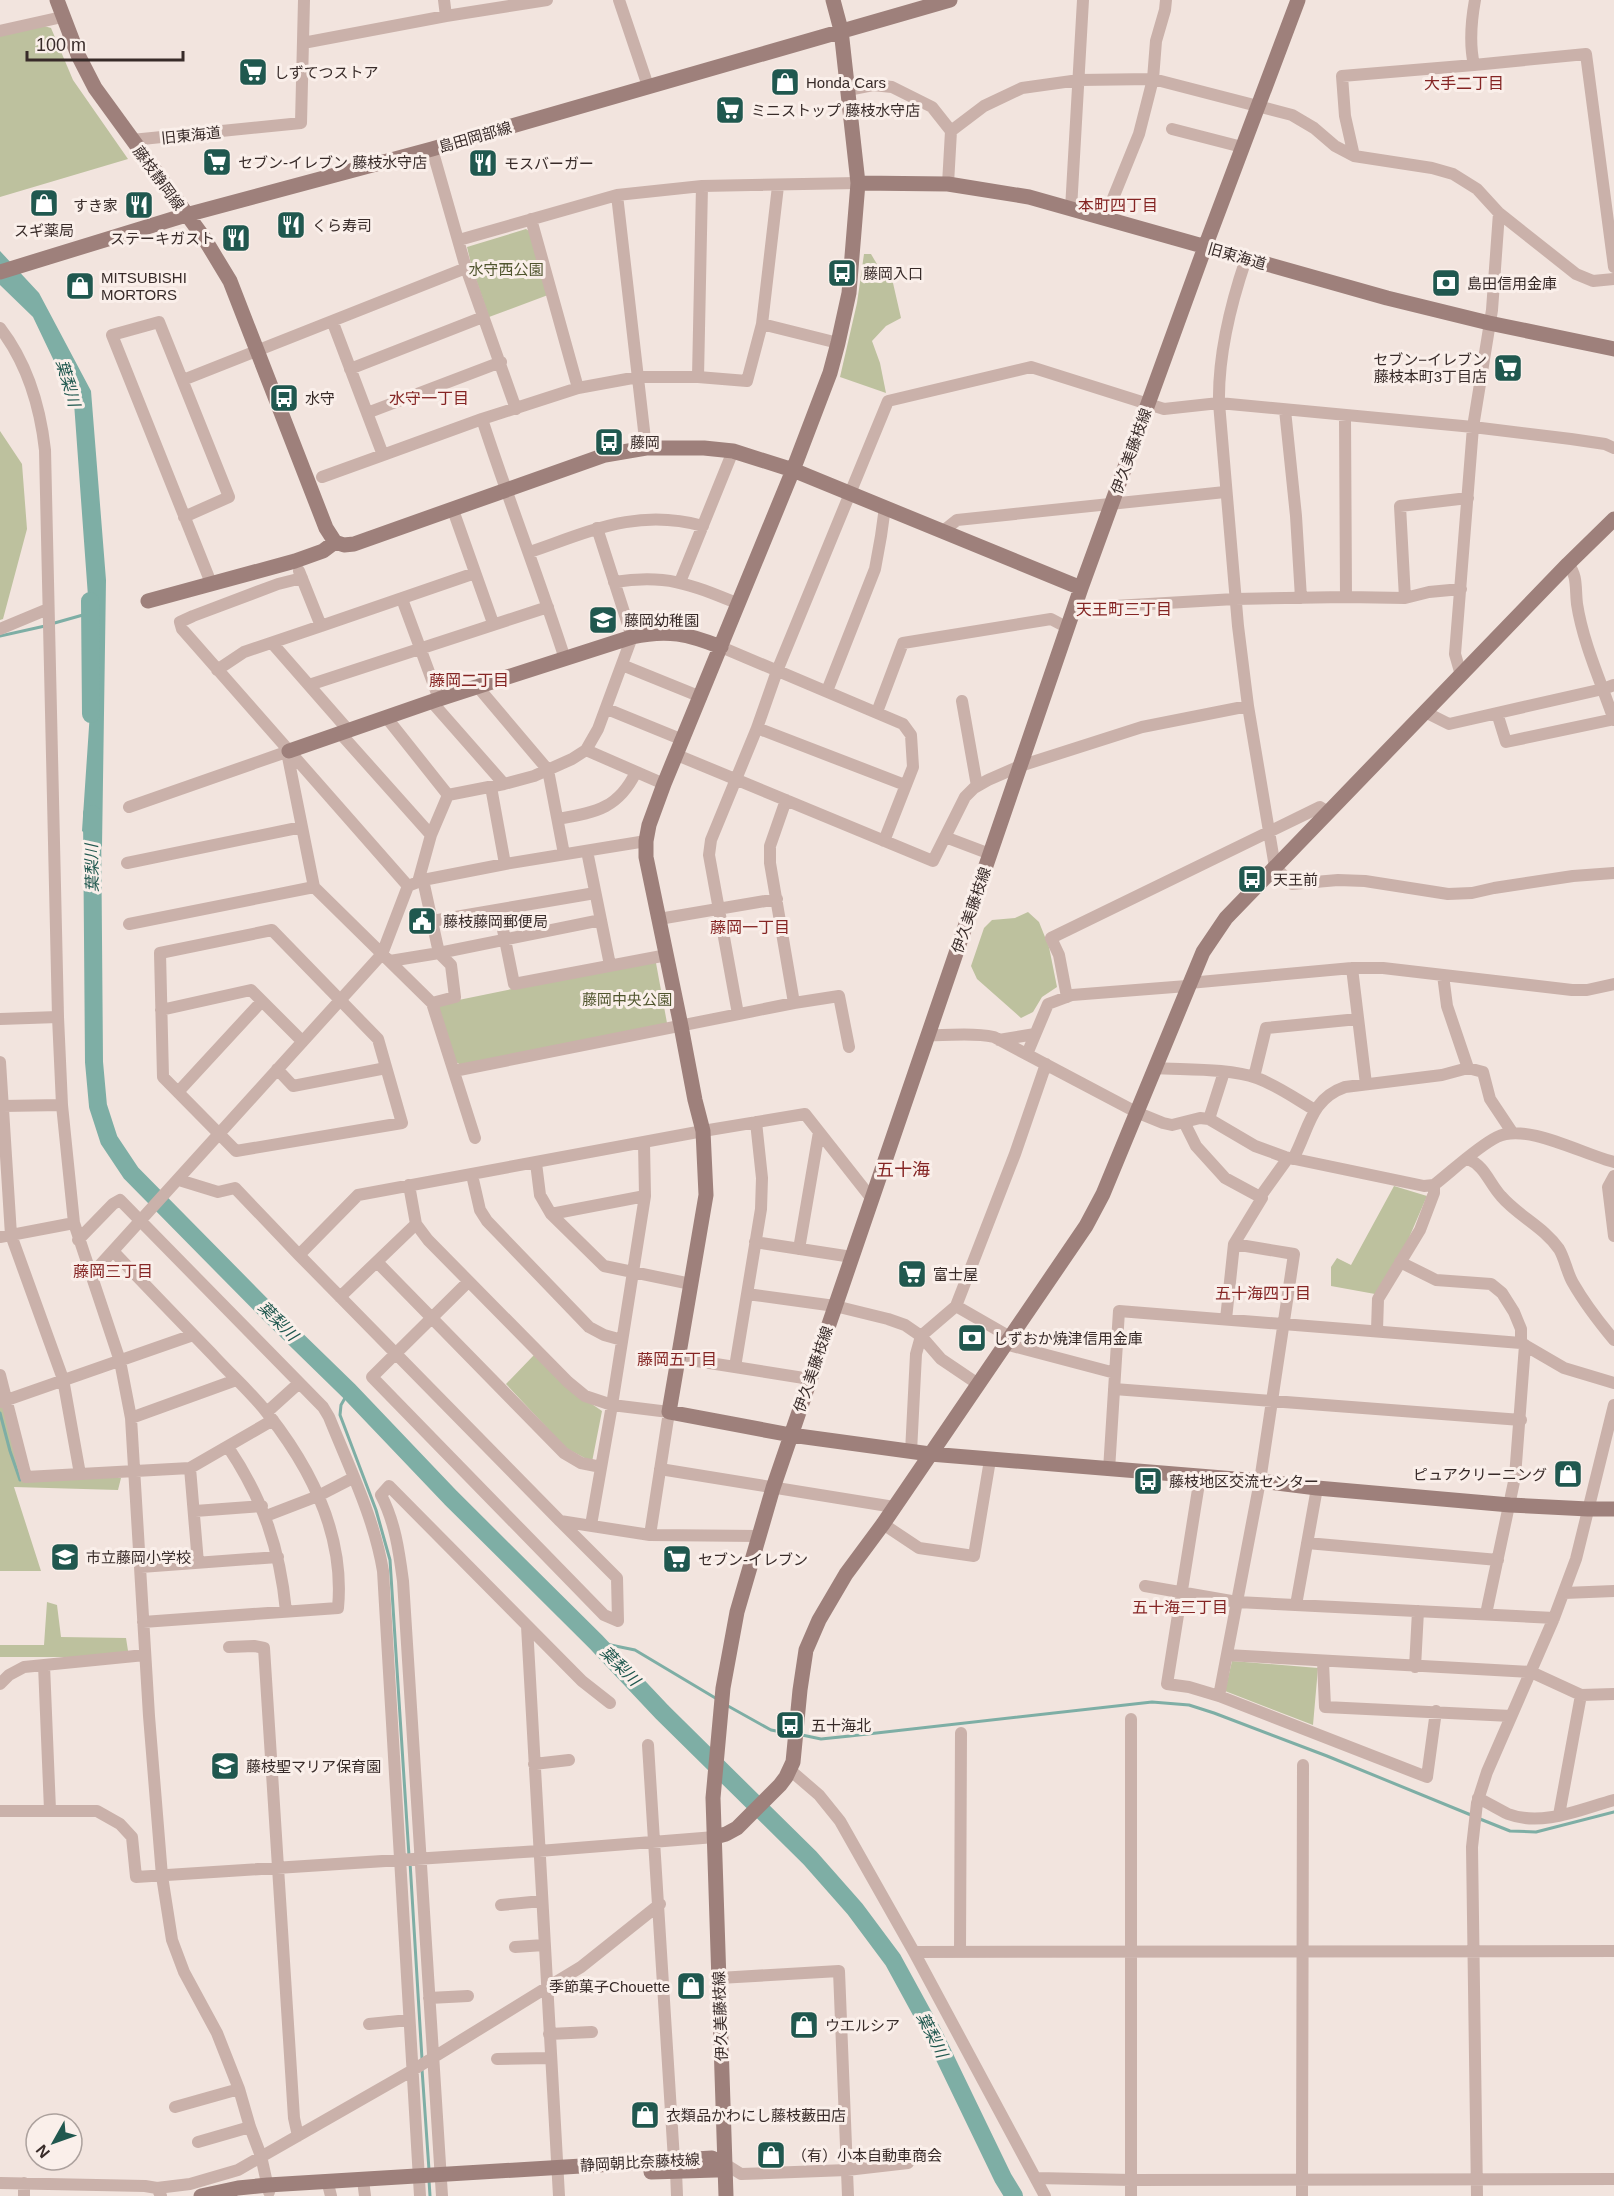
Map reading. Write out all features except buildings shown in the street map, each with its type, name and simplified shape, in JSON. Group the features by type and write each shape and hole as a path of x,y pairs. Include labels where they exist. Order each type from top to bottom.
{"main road":[{"path":"57,0 78,55 95,88 132,140"},
{"path":"833,0 841,30 858,183 849,293 838,343 830,374 793,470 664,784 646,841 646,856 702,1131 706,1195 669,1412 791,1435 930,1454 1260,1481 1510,1505 1614,1509"},
{"name":"島田岡部線","path":"0,272 186,215 432,149 950,0"},
{"name":"伊久美藤枝線","path":"726,2196 713,1798 723,1688 737,1612 773,1488 1081,588 1298,0"},
{"name":"藤枝静岡線","path":"132,140 204,238 230,281 326,528 335,542"},
{"name":"旧東海道","path":"858,183 948,184 1029,197 1387,298 1489,323 1614,349"},
{"path":"148,601 295,561 323,551 335,542 345,545 354,544 605,455 646,448 704,448 733,451 793,470 1081,588"},
{"path":"715,1837 737,1828 780,1785 790,1770 796,1747 800,1690 809,1639 846,1574 883,1524 1086,1226 1103,1194 1188,984 1203,952 1226,918 1614,519"},
{"path":"288,752 435,700 632,637 661,632 678,633 721,647"},
{"name":"静岡朝比奈藤枝線","path":"201,2196 238,2188 364,2188 442,2184 558,2172 675,2166 716,2170 725,2164"},
{"name":"静岡朝比奈藤枝線","path":"228,2196 269,2188 330,2192 364,2188"}],"street":[{"path":"304,0 303,43 547,0"},
{"path":"444,0 446,16"},
{"path":"619,0 648,86"},
{"path":"1071,209 1083,0"},
{"path":"1105,218 1139,134 1153,79 1156,41 1166,0"},
{"path":"1474,65 1471,52 1471,24 1475,0"},
{"path":"0,31 62,17"},
{"name":"旧東海道","path":"132,140 301,123 303,43"},
{"path":"1354,156 1345,116 1342,76 1586,54 1608,181 1614,267"},
{"path":"951,131 984,106 1022,88 1079,80 1153,79 1292,116 1314,128 1335,146 1354,156 1431,168 1453,174 1477,189 1499,213 1576,274 1593,281 1614,279"},
{"path":"848,90 873,85 892,87 932,107 951,131 948,184"},
{"path":"1172,129 1242,147"},
{"path":"432,149 466,268 516,409"},
{"path":"459,240 617,195 702,186 858,183"},
{"path":"698,377 702,186"},
{"path":"322,477 482,419 578,388 638,377 698,377 747,381 762,324 778,186"},
{"path":"617,195 646,448"},
{"path":"1461,675 1455,654 1473,427 1492,310 1499,213"},
{"path":"531,219 578,388"},
{"path":"1245,259 1230,306 1218,383 1219,404 1235,599 1248,706 1275,867 1292,884 1338,880 1365,881 1448,894 1472,893 1573,876 1614,873"},
{"path":"183,380 466,268"},
{"path":"350,369 483,317"},
{"path":"184,517 229,497 159,322 112,335 184,517 211,583"},
{"path":"333,322 383,455"},
{"path":"762,324 838,343"},
{"path":"0,328 26,372 42,424 45,450 57,1017 62,1104 74,1223 120,1361 131,1418 145,1655 162,1876 172,1940 183,1972 217,2033 239,2089 269,2188"},
{"path":"367,413 501,362"},
{"path":"738,1014 709,855 711,840 757,728 777,671 888,401 1031,367 1164,409 1219,404 1473,427 1605,444 1614,448"},
{"path":"1286,410 1301,598"},
{"path":"1345,416 1346,597"},
{"path":"482,419 505,490 530,552 565,659"},
{"path":"680,582 733,451"},
{"path":"942,532 957,520 1225,492"},
{"path":"1405,598 1400,506 1468,498"},
{"path":"827,691 875,569 885,507"},
{"path":"453,510 493,623"},
{"path":"530,552 626,520 688,522 703,526"},
{"path":"448,795 504,784 548,770 586,750 598,729 632,637 597,528"},
{"path":"295,561 321,626"},
{"path":"1497,713 1506,742 1614,719 1609,687 1579,616 1575,573 1568,564"},
{"path":"217,670 244,652 475,573"},
{"path":"302,578 278,584 180,622 182,629 288,752 416,883 432,921 439,952 451,965 455,997 432,1003"},
{"path":"614,582 660,578 680,582 739,604"},
{"path":"1098,608 1235,599 1405,598 1429,592 1461,589"},
{"path":"402,599 420,647 435,700 504,784"},
{"path":"309,685 493,623 548,607"},
{"path":"0,628 48,609"},
{"path":"877,712 903,643 1051,619 1068,628"},
{"path":"272,643 431,835"},
{"path":"721,647 903,724 911,735 913,767 884,841"},
{"path":"622,665 701,697"},
{"path":"477,686 548,770 564,854"},
{"path":"1425,712 1449,724 1609,687"},
{"path":"962,701 977,786"},
{"path":"677,755 933,861 965,797 977,786 1020,766 1143,727 1248,706"},
{"path":"607,709 683,740"},
{"path":"386,717 448,795"},
{"path":"757,728 905,785"},
{"path":"586,750 664,784"},
{"path":"129,807 288,752"},
{"path":"288,752 314,887 432,1003 475,1138"},
{"path":"558,819 603,809 624,793 636,772"},
{"path":"491,787 505,864"},
{"path":"91,1275 179,1180 339,998 386,958 448,795"},
{"path":"786,800 770,846 770,863 794,1003"},
{"path":"1067,997 1059,955 1051,939 1320,807 1328,812"},
{"path":"127,863 302,827"},
{"path":"945,837 990,854"},
{"path":"416,883 505,864 646,841"},
{"path":"586,851 610,964"},
{"path":"129,924 314,887"},
{"path":"432,921 596,892"},
{"path":"659,919 777,898"},
{"path":"499,910 514,984 610,964 667,956"},
{"path":"386,958 439,952 601,920"},
{"path":"272,930 339,998 378,1038 402,1123 236,1151 163,1077 160,953 272,930"},
{"path":"1352,968 1366,1084"},
{"path":"1027,1054 1048,1004 1072,995 1352,968 1383,968 1572,990 1587,990 1614,984"},
{"path":"1443,975 1447,1006 1468,1068"},
{"path":"161,1010 251,990 302,1041"},
{"path":"454,1071 839,996 849,1047"},
{"path":"178,1092 262,1001"},
{"path":"0,1019 57,1017"},
{"path":"1254,1077 1266,1028 1358,1018"},
{"path":"927,1035 976,1033 999,1040 1136,1112 1163,1123 1172,1125 1200,1118 1209,1119 1255,1146 1290,1158 1424,1186 1434,1185 1498,1136 1512,1132 1534,1135 1614,1162"},
{"path":"999,1040 1035,1034"},
{"path":"0,1062 6,1236 63,1379 80,1474"},
{"path":"911,1452 914,1373 921,1336 956,1306 1015,1154 1046,1064"},
{"path":"277,1069 293,1086 386,1068"},
{"path":"1154,1068 1224,1072 1254,1077 1272,1084 1315,1110"},
{"path":"1226,1319 1234,1244 1262,1198 1260,1197 1290,1158 1318,1104 1332,1091 1345,1087 1442,1075 1468,1068 1483,1071 1490,1099 1512,1132"},
{"path":"1209,1119 1224,1072"},
{"path":"3,1106 62,1104"},
{"path":"298,1255 358,1196 702,1131 805,1114 872,1199"},
{"path":"735,1367 761,1209 762,1178 756,1122"},
{"path":"1184,1122 1196,1146 1225,1178 1260,1197"},
{"path":"799,1249 819,1132"},
{"path":"591,1525 645,1196 644,1143"},
{"path":"1468,1159 1478,1163 1500,1194 1514,1209 1535,1224 1559,1250 1573,1282 1592,1313 1614,1340"},
{"path":"536,1163 540,1196 551,1214 604,1266 633,1274 691,1284"},
{"path":"472,1175 480,1210 487,1221 589,1327 604,1335 622,1340"},
{"path":"1614,1176 1608,1187 1614,1236"},
{"path":"179,1180 218,1192 235,1188 298,1255 340,1297 396,1354 560,1521 617,1578 618,1621 604,1615 372,1377 396,1354 468,1282"},
{"path":"409,1185 416,1224 428,1240 568,1382 585,1396 612,1405 669,1412 650,1535"},
{"path":"1377,1330 1378,1299 1420,1230 1434,1193 1434,1185"},
{"path":"551,1214 645,1196"},
{"path":"78,1240 113,1204 120,1200 298,1384 314,1396 329,1418 378,1546 383,1571 419,2185"},
{"path":"6,1236 74,1223"},
{"path":"340,1297 416,1224"},
{"path":"755,1242 852,1257"},
{"path":"1219,1696 1260,1481 1294,1254 1234,1244"},
{"path":"113,1251 270,1416 291,1445 328,1519 337,1550 340,1583 338,1608 143,1622"},
{"path":"377,1262 564,1453 581,1463 601,1467"},
{"path":"1400,1262 1436,1280 1491,1284 1502,1293 1521,1329 1523,1344 1521,1420 1515,1477 1486,1614"},
{"path":"747,1294 835,1306 905,1325 921,1336 941,1359 978,1384"},
{"path":"956,1306 1008,1340 1115,1373"},
{"path":"1109,1470 1119,1311 1377,1330 1523,1344 1564,1368 1614,1383"},
{"path":"3,1402 63,1379 194,1335"},
{"path":"678,1358 810,1379"},
{"path":"0,1375 3,1402 26,1476 190,1468 228,1447 270,1416 298,1384"},
{"path":"131,1418 236,1380"},
{"path":"1114,1389 1521,1420"},
{"path":"1477,2196 1472,1952 1473,1830 1477,1801 1554,1618 1576,1559 1612,1424 1614,1406"},
{"path":"228,1447 244,1470 264,1511 278,1557 286,1611"},
{"path":"883,1524 920,1548 974,1556 990,1460"},
{"path":"190,1468 198,1563"},
{"path":"660,1469 894,1507"},
{"path":"1200,1477 1167,1684 1189,1687 1219,1696 1427,1778 1436,1712"},
{"path":"195,1511 264,1511 318,1496 353,1478"},
{"path":"442,2184 403,1581 396,1537 389,1511 381,1495 389,1486 582,1681 610,1703"},
{"path":"1296,1605 1317,1488"},
{"path":"560,1521 650,1535 759,1536"},
{"path":"1307,1542 1498,1560"},
{"path":"141,1567 278,1557"},
{"path":"1145,1586 1236,1602 1554,1618"},
{"path":"1564,1593 1614,1591"},
{"path":"1415,1667 1418,1611"},
{"path":"526,1626 559,2196"},
{"path":"229,1647 264,1648 294,2118 298,2136"},
{"path":"0,1684 9,1675 24,1667 145,1655"},
{"path":"1227,1655 1531,1672 1581,1695 1614,1694"},
{"path":"1323,1662 1325,1707 1511,1716"},
{"path":"44,1665 51,1810"},
{"path":"1559,1815 1581,1695"},
{"path":"1131,1719 1131,2196"},
{"path":"960,1951 961,1733"},
{"path":"648,1745 677,2196"},
{"path":"534,1764 569,1760"},
{"path":"1302,2196 1303,1765"},
{"path":"790,1770 819,1795 840,1821 914,1952 1045,2196"},
{"path":"1477,1801 1509,1814 1529,1818 1547,1818 1614,1800"},
{"path":"0,1811 97,1811 120,1824 132,1837 136,1877 539,1851 715,1837"},
{"path":"501,1905 542,1901"},
{"path":"0,2183 24,2190 145,2186 159,2192 238,2170 413,2070 432,2056 581,1967 660,1904"},
{"path":"515,1947 544,1945"},
{"path":"914,1952 1614,1951"},
{"path":"719,1978 839,1971 848,2196"},
{"path":"429,1998 468,1996"},
{"path":"369,2024 410,2020"},
{"path":"549,2034 592,2032"},
{"path":"498,2059 551,2058"},
{"path":"175,2107 239,2089"},
{"path":"198,2142 250,2127"},
{"path":"725,2164 741,2174 847,2170 908,2163"},
{"path":"1036,2178 1131,2180 1614,2179"}],"green space":[{"path":"44,26 51,28 73,80 128,159 0,197 0,36"},
{"name":"水守西公園","path":"526,229 529,231 548,295 489,317 467,247"},
{"path":"864,254 871,254 881,271 893,283 901,318 886,326 872,341 880,363 886,393 840,377 857,303"},
{"path":"0,431 22,464 27,529 3,619 0,620"},
{"path":"1028,912 1039,922 1049,947 1057,987 1042,997 1033,1012 1021,1018 977,979 971,966 984,928 992,920 1015,918"},
{"name":"藤岡中央公園","path":"653,960 656,963 667,1023 461,1065 454,1061 437,1010 439,1004"},
{"path":"1394,1186 1427,1196 1408,1240 1375,1294 1331,1286 1331,1267 1337,1258 1351,1265"},
{"path":"534,1355 567,1387 602,1411 592,1462 566,1448 506,1384"},
{"path":"4,1406 26,1476 121,1478 118,1490 14,1487 41,1571 0,1571 0,1408"},
{"path":"47,1602 57,1605 61,1637 126,1638 129,1657 0,1657 0,1645 44,1645"},
{"path":"1232,1661 1318,1668 1313,1725 1225,1691"}],"water":[{"path":"0,251 39,293 91,391 106,580 102,847 82,831 91,697 90,624 74,403 33,317 0,285"}],"waterway":[{"name":"葉梨川","path":"90,601 91,714"},
{"path":"51,624 90,613"},
{"path":"0,636 45,626"},
{"name":"葉梨川","path":"92,814 94,1062 98,1106 109,1140 131,1173 349,1391 662,1712 810,1858 855,1909 893,1960 934,2035 1003,2178 1014,2196"},
{"path":"349,1391 341,1405 340,1415 376,1510 390,1560 409,1856"},
{"path":"0,1413 20,1480"},
{"path":"596,1642 635,1650 717,1699"},
{"path":"802,1735 821,1739 1152,1702 1189,1705 1327,1756 1471,1815"},
{"path":"728,1706 771,1730 792,1734"},
{"path":"1480,1819 1510,1831 1536,1832 1614,1812"},
{"path":"410,1862 422,2059"},
{"path":"422,2069 429,2170"},
{"path":"429,2180 430,2196"}],"place":[{"name":"しずてつストア","path":"253,72"},
{"name":"Honda Cars","path":"785,82"},
{"name":"ミニストップ 藤枝水守店","path":"730,110"},
{"name":"セブン-イレブン 藤枝水守店","path":"217,162"},
{"name":"モスバーガー","path":"483,163"},
{"name":"スギ薬局","path":"44,203"},
{"name":"すき家","path":"139,205"},
{"name":"くら寿司","path":"291,225"},
{"name":"ステーキガスト","path":"236,238"},
{"name":"藤岡入口","path":"842,273"},
{"name":"島田信用金庫","path":"1446,283"},
{"name":"MITSUBISHI MORTORS","path":"80,286"},
{"name":"セブン−イレブン 藤枝本町3丁目店","path":"1508,368"},
{"name":"水守","path":"284,398"},
{"name":"藤岡","path":"609,442"},
{"name":"藤岡幼稚園","path":"603,620"},
{"name":"天王前","path":"1252,879"},
{"name":"藤枝藤岡郵便局","path":"422,921"},
{"name":"富士屋","path":"912,1274"},
{"name":"しずおか焼津信用金庫","path":"972,1338"},
{"name":"ピュアクリーニング","path":"1568,1474"},
{"name":"藤枝地区交流センター","path":"1148,1481"},
{"name":"市立藤岡小学校","path":"65,1557"},
{"name":"セブン-イレブン","path":"677,1559"},
{"name":"五十海北","path":"790,1725"},
{"name":"藤枝聖マリア保育園","path":"225,1766"},
{"name":"季節菓子Chouette","path":"691,1986"},
{"name":"ウエルシア","path":"804,2025"},
{"name":"衣類品かわにし藤枝藪田店","path":"645,2115"},
{"name":"（有）小本自動車商会","path":"771,2155"}],"district":[{"name":"大手二丁目","path":"1464,83"},
{"name":"本町四丁目","path":"1118,205"},
{"name":"水守一丁目","path":"429,398"},
{"name":"天王町三丁目","path":"1124,609"},
{"name":"藤岡二丁目","path":"469,680"},
{"name":"藤岡一丁目","path":"750,927"},
{"name":"五十海","path":"903,1170"},
{"name":"藤岡三丁目","path":"113,1271"},
{"name":"五十海四丁目","path":"1263,1293"},
{"name":"藤岡五丁目","path":"677,1359"},
{"name":"五十海三丁目","path":"1180,1607"}]}
